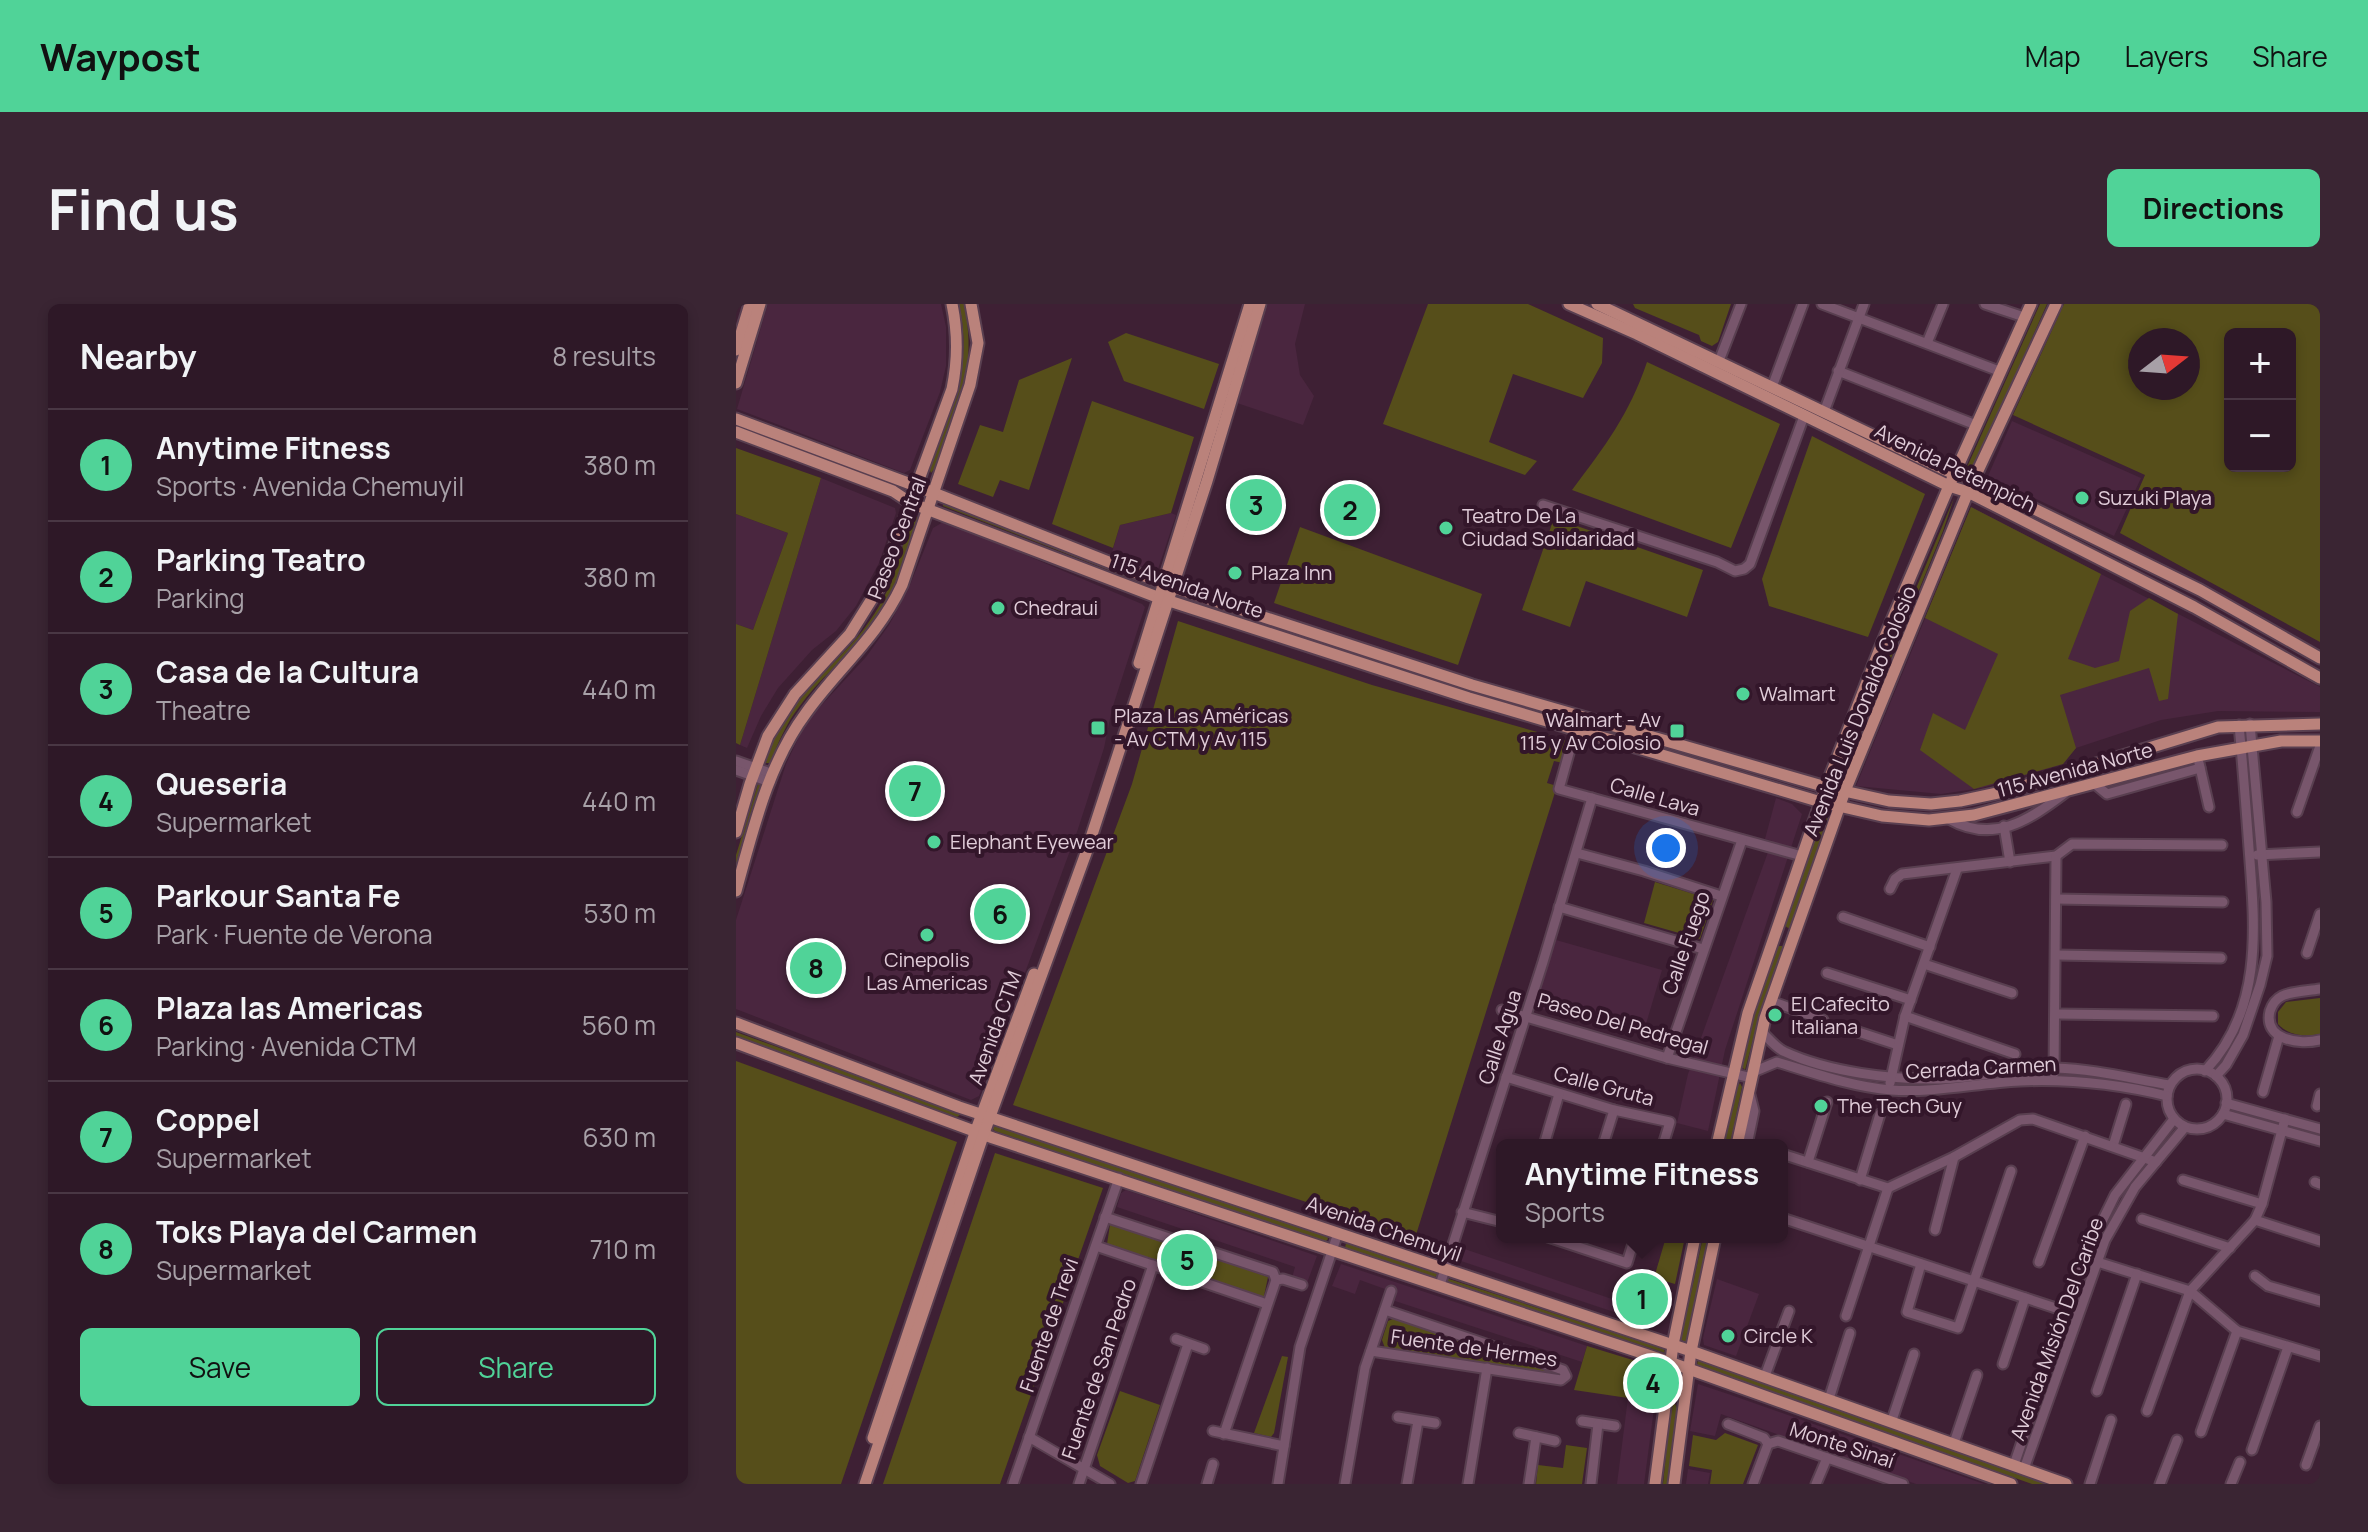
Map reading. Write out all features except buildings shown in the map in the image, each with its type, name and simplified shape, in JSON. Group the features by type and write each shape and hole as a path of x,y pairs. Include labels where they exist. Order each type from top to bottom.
{"main road":[{"path":"736,350 750,304"},
{"path":"736,383 760,304"},
{"name":"Paseo Central","path":"736,832 768,736 795,694 850,634 884,577 952,389 958,357 957,324 952,304"},
{"name":"Paseo Central","path":"736,891 782,749 807,711 888,614 902,585 960,420 977,355 971,304"},
{"path":"1168,585 1250,304"},
{"path":"1168,585 1260,304"},
{"name":"Avenida Petempich","path":"1569,304 1804,416 1951,480 1975,480 2200,590 2320,658"},
{"name":"Avenida Petempich","path":"1597,304 1824,412 1968,492 2194,607 2320,678"},
{"name":"Avenida Luis Donaldo Colosio","path":"1718,1139 1748,1013 1826,787 1951,480 2031,304"},
{"name":"Avenida Luis Donaldo Colosio","path":"1747,1139 1749,1091 1762,1032 1845,791 1968,492 2056,304"},
{"path":"736,419 916,486"},
{"name":"115 Avenida Norte","path":"736,432 893,491 911,503 1164,598 1469,698 1821,802 1882,816 1949,819 1974,815 2152,769 2199,762 2247,746 2281,741 2320,744"},
{"name":"115 Avenida Norte","path":"916,486 1168,585 1472,685 1826,787 1889,801 1931,804 1960,801 2035,784 2207,730 2245,725 2320,724"},
{"name":"Avenida CTM","path":"858,1484 986,1115 1086,853 1168,585"},
{"path":"2147,748 2152,769"},
{"path":"1775,935 1792,940"},
{"name":"Avenida Chemuyil","path":"736,1023 986,1115 1765,1376 2060,1483"},
{"name":"Avenida Chemuyil","path":"736,1043 980,1132 1672,1363 2011,1484"},
{"name":"Avenida CTM","path":"865,1484 980,1132"},
{"path":"1655,1484 1673,1345 1694,1243"},
{"path":"1674,1484 1688,1369 1714,1243"},
{"path":"1667,1395 1685,1397"}],"street":[{"path":"1719,361 1741,304"},
{"path":"1772,387 1803,304"},
{"path":"1822,304 1999,371"},
{"path":"1824,412 1864,304"},
{"path":"1927,343 1943,304"},
{"path":"1985,304 2024,317"},
{"path":"1838,371 1976,425"},
{"path":"1543,505 1717,562 1735,571 1744,569 1750,564 1804,416"},
{"path":"2216,1076 2243,1035 2264,971 2267,934 2262,855 2245,725"},
{"name":"Calle Lava","path":"1576,728 1559,789 1802,856"},
{"path":"2297,812 2320,744"},
{"path":"2205,1071 2225,1044 2253,968 2255,934 2247,746"},
{"path":"736,761 771,778"},
{"path":"2095,784 2107,794 2199,762 2209,807"},
{"path":"736,770 754,772"},
{"path":"1949,819 1968,830 1988,830 2038,814 2066,792"},
{"name":"Calle Agua","path":"1440,1285 1592,798"},
{"path":"2004,826 2010,862"},
{"name":"Calle Fuego","path":"1667,1058 1742,840"},
{"path":"1890,889 1902,874 2056,856 2072,844 2222,845"},
{"path":"2250,856 2320,852"},
{"path":"1577,853 1721,896"},
{"path":"2054,1082 2056,856"},
{"path":"1889,1090 1905,1016 1957,869"},
{"path":"2056,899 2223,902"},
{"path":"1559,907 1703,949"},
{"path":"2307,953 2320,914"},
{"path":"1843,917 1930,947"},
{"path":"2057,955 2221,958"},
{"path":"1924,964 2012,993"},
{"path":"1827,973 1911,1000"},
{"path":"2320,989 2282,995 2271,1007 2269,1021 2270,1028 2279,1036 2308,1043 2320,1040"},
{"path":"1771,1001 1823,1020"},
{"name":"Paseo Del Pedregal","path":"1502,1010 1667,1058 1752,1075"},
{"path":"2057,1014 2213,1016"},
{"path":"1905,1016 2015,1054"},
{"path":"1843,1027 1898,1045"},
{"name":"Cerrada Carmen","path":"1762,1032 1782,1051 1830,1066 1891,1077 1942,1079 2055,1068 2170,1085"},
{"path":"2263,1092 2279,1036"},
{"name":"Cerrada Carmen","path":"1752,1075 1777,1062 1889,1090 1945,1090 2019,1081 2079,1081 2167,1096"},
{"path":"2197,1069 2216,1076 2225,1088 2226,1103 2218,1121 2202,1129 2185,1127 2174,1119 2167,1104 2170,1085 2182,1073 2197,1069"},
{"name":"Calle Gruta","path":"1506,1077 1614,1110 1670,1122 1665,1139"},
{"path":"1546,1139 1559,1094"},
{"path":"2317,1106 2320,1094"},
{"path":"1808,1162 1827,1102"},
{"path":"2226,1103 2320,1129"},
{"path":"2113,1146 2126,1104"},
{"path":"1605,1139 1614,1110"},
{"path":"1860,1180 1880,1114"},
{"path":"2223,1114 2320,1141"},
{"path":"1788,1156 1888,1188 1954,1157 2020,1120 2033,1119 2156,1162"},
{"name":"Avenida Misión Del Caribe","path":"2019,1467 2084,1258 2115,1195 2174,1119"},
{"path":"2147,1411 2190,1291 2255,1220 2285,1119"},
{"name":"Avenida Misión Del Caribe","path":"2019,1467 2096,1262 2126,1201 2185,1127"},
{"path":"2039,1262 2085,1136"},
{"path":"1935,1230 1954,1157"},
{"path":"1921,1264 1907,1312 1958,1328 2011,1171"},
{"name":"Fuente de Trevi","path":"1013,1484 1119,1178"},
{"path":"2183,1180 2262,1204"},
{"path":"1846,1316 1888,1188"},
{"path":"1462,1212 1496,1220"},
{"path":"1105,1217 1273,1272 1276,1280 1224,1434"},
{"path":"2142,1219 2230,1248"},
{"path":"1788,1220 2078,1315"},
{"path":"2255,1220 2320,1241"},
{"path":"1278,1484 1300,1347 1338,1233"},
{"path":"1576,1243 1627,1263 1633,1243"},
{"path":"1096,1246 1267,1304"},
{"path":"2084,1258 2190,1291 2237,1331 2320,1356"},
{"name":"Fuente de San Pedro","path":"1079,1484 1153,1265"},
{"path":"2097,1391 2137,1274"},
{"path":"2255,1276 2268,1286 2320,1301"},
{"path":"1276,1280 1302,1285"},
{"path":"1345,1484 1361,1385 1391,1291"},
{"path":"2003,1364 2025,1298"},
{"name":"Fuente de Hermes","path":"1371,1351 1561,1380 1566,1376 1563,1370 1385,1310"},
{"path":"1765,1376 1789,1311"},
{"path":"2201,1432 2237,1331"},
{"path":"1829,1399 1850,1333"},
{"path":"1176,1339 1204,1349"},
{"path":"1141,1484 1188,1344"},
{"path":"2252,1450 2288,1347"},
{"path":"1892,1420 1914,1354"},
{"path":"1468,1484 1487,1368"},
{"path":"1954,1443 1977,1375"},
{"path":"1398,1417 1435,1423"},
{"path":"2090,1484 2111,1420"},
{"path":"1407,1484 1418,1421"},
{"path":"1582,1421 1615,1426"},
{"path":"1591,1484 1598,1424"},
{"name":"Monte Sinaí","path":"1728,1424 1764,1438 1768,1444 1778,1441 1875,1479 1903,1484"},
{"path":"2306,1465 2320,1426"},
{"path":"1213,1431 1284,1446"},
{"path":"1519,1433 1555,1441"},
{"path":"1029,1437 1110,1484"},
{"path":"1529,1484 1536,1437"},
{"path":"2160,1484 2177,1440"},
{"path":"1753,1484 1768,1444"},
{"path":"1816,1484 1827,1458"},
{"path":"2231,1484 2240,1462"},
{"path":"1207,1484 1213,1464"}],"shaded area":[{"path":"768,304 941,304 946,327 946,366 940,392 910,470 904,473 737,409"},
{"path":"959,304 964,304 967,323 966,373 953,421 931,473 929,468 952,408 962,369 963,327"},
{"path":"1268,304 1305,304 1295,344 1300,375 1314,396 1303,425 1237,403"},
{"path":"1428,304 1528,304 1603,338 1602,363 1583,398 1513,374 1489,442 1537,461 1525,475 1383,424"},
{"path":"1633,304 1731,304 1718,342 1712,346 1701,341 1699,335 1635,308"},
{"path":"2040,304 2047,304 1973,471 1967,467"},
{"path":"2064,304 2320,304 2320,642 2120,533 2145,475 2013,415"},
{"path":"1126,333 1219,364 1204,409 1124,381 1108,342"},
{"path":"1072,358 1029,490 1000,480 993,497 958,484 980,425 1003,432 1019,380"},
{"path":"1647,362 1780,424 1731,548 1572,490 1624,414"},
{"path":"1092,401 1194,437 1171,513 1120,525 1113,548 1052,524"},
{"name":"Suzuki Playa","path":"2012,421 2141,478 2114,536 1988,476"},
{"path":"1812,436 1925,494 1868,637 1769,606 1762,579"},
{"path":"736,448 821,478 740,745 736,743 736,624 753,630 788,533 736,514"},
{"path":"821,478 895,508 896,513 879,563 856,606 836,631 812,650 778,688 747,748 740,745"},
{"path":"1954,498 1943,531 1838,786 1834,784"},
{"path":"943,504 1156,587 943,506"},
{"path":"1971,507 2320,687 2320,712 2218,711 2161,720 2076,748 2063,764 1982,788 1941,794 1856,786"},
{"path":"1971,507 2101,574 2068,659 2095,668 2119,661 2130,611 2149,598 2178,614 2168,699 2159,701 2149,668 2060,695 2076,748 2063,764 1974,789 1920,750 1933,713 1965,730 1998,654 1925,618"},
{"path":"1171,513 1176,515 1157,572 1111,556 1120,525"},
{"path":"736,514 788,533 753,630 736,624"},
{"path":"915,515 919,520 914,535 897,579 875,621 799,707 770,763 766,763 771,743 793,707 853,642 879,607"},
{"path":"1554,518 1703,570 1687,617 1586,581 1570,627 1522,610"},
{"path":"945,521 1145,607 1078,829 1019,989 1010,1003 1013,1005 1009,1018 1002,1023 993,1049 995,1056 979,1096 971,1100 736,1009 736,920 786,764 806,722 866,657 889,625 908,590 933,528"},
{"path":"1300,527 1482,594 1458,665 1274,603"},
{"path":"1175,594 1486,696 1815,792 1442,684"},
{"path":"1178,621 1372,685 1569,741 1563,763 1554,761 1547,783 1557,786 1415,1238 1013,1105 1132,784"},
{"path":"758,784 763,786 736,874 736,855"},
{"path":"1776,798 1792,804 1802,814 1725,1050 1708,1131 1677,1123 1688,1074 1772,841 1765,839"},
{"path":"1825,807 1830,811 1790,929 1785,926"},
{"path":"1655,882 1713,900 1700,939 1644,923"},
{"path":"1556,940 1662,970 1646,1024 1636,1022 1632,1034 1535,1007"},
{"path":"1778,946 1784,949 1745,1070 1741,1066 1757,1004"},
{"path":"2320,998 2320,1034 2298,1035 2278,1024 2278,1012 2286,1002"},
{"path":"736,1032 960,1115 957,1117 736,1036"},
{"path":"736,1061 957,1142 841,1484 736,1484"},
{"path":"1740,1083 1742,1087 1731,1139 1724,1139"},
{"path":"993,1124 1327,1236 1328,1239 1325,1242 995,1131"},
{"path":"995,1153 1103,1188 1000,1484 883,1484"},
{"path":"1126,1190 1317,1256 1307,1283 1292,1278 1295,1267 1117,1207 1121,1193"},
{"path":"1113,1223 1268,1277 1264,1296 1261,1298 1107,1244"},
{"path":"1423,1235 1615,1300 1624,1273 1665,1285 1653,1325 1419,1247"},
{"path":"1346,1243 1439,1274 1434,1278 1345,1248"},
{"path":"1664,1243 1684,1243 1675,1284 1654,1278"},
{"path":"1702,1243 1709,1243 1686,1342 1681,1340"},
{"path":"1341,1264 1587,1346 1582,1362 1395,1301 1396,1293 1360,1280 1355,1294 1332,1286"},
{"path":"1446,1278 1664,1349 1665,1353 1448,1282"},
{"path":"1717,1279 1759,1294 1736,1356 1704,1345"},
{"path":"1395,1318 1562,1372 1561,1376 1385,1348 1382,1340 1388,1321"},
{"path":"1587,1346 1636,1361 1628,1398 1574,1390"},
{"path":"1282,1356 1288,1357 1274,1433 1271,1437 1254,1433"},
{"path":"1698,1360 2046,1484 2032,1484 1697,1365"},
{"path":"1698,1384 1984,1484 1916,1484 1721,1414 1715,1436 1690,1431"},
{"path":"1120,1391 1160,1405 1135,1481 1128,1483 1100,1466 1097,1455"},
{"path":"1628,1398 1655,1401 1644,1484 1617,1484"},
{"path":"1675,1404 1667,1484 1663,1484 1671,1406"},
{"path":"1725,1433 1758,1445 1743,1484 1710,1484 1712,1470 1689,1466 1693,1435 1716,1440"},
{"path":"1566,1445 1587,1448 1582,1484 1536,1484 1538,1465 1563,1468"},
{"path":"1688,1469 1710,1473 1708,1484 1686,1484"}],"place":[{"name":"Suzuki Playa","path":"2082,498"},
{"name":"Casa de la Cultura","path":"1256,505"},
{"name":"Parking Teatro","path":"1350,510"},
{"name":"Teatro De La Ciudad Solidaridad","path":"1446,528"},
{"name":"Plaza Inn","path":"1235,573"},
{"name":"Chedraui","path":"998,608"},
{"name":"Walmart","path":"1743,694"},
{"name":"Plaza Las Américas - Av CTM y Av 115","path":"1098,728"},
{"name":"Walmart - Av 115 y Av Colosio","path":"1677,731"},
{"name":"Coppel","path":"915,791"},
{"name":"Elephant Eyewear","path":"934,842"},
{"name":"Plaza las Americas","path":"1000,914"},
{"name":"Cinepolis Las Americas","path":"927,935"},
{"name":"Toks Playa del Carmen","path":"816,968"},
{"name":"El Cafecito Italiana","path":"1775,1015"},
{"name":"The Tech Guy","path":"1821,1106"},
{"name":"Parkour Santa Fe","path":"1187,1260"},
{"name":"Anytime Fitness","path":"1642,1299"},
{"name":"Circle K","path":"1728,1336"},
{"name":"Queseria","path":"1653,1383"}]}
